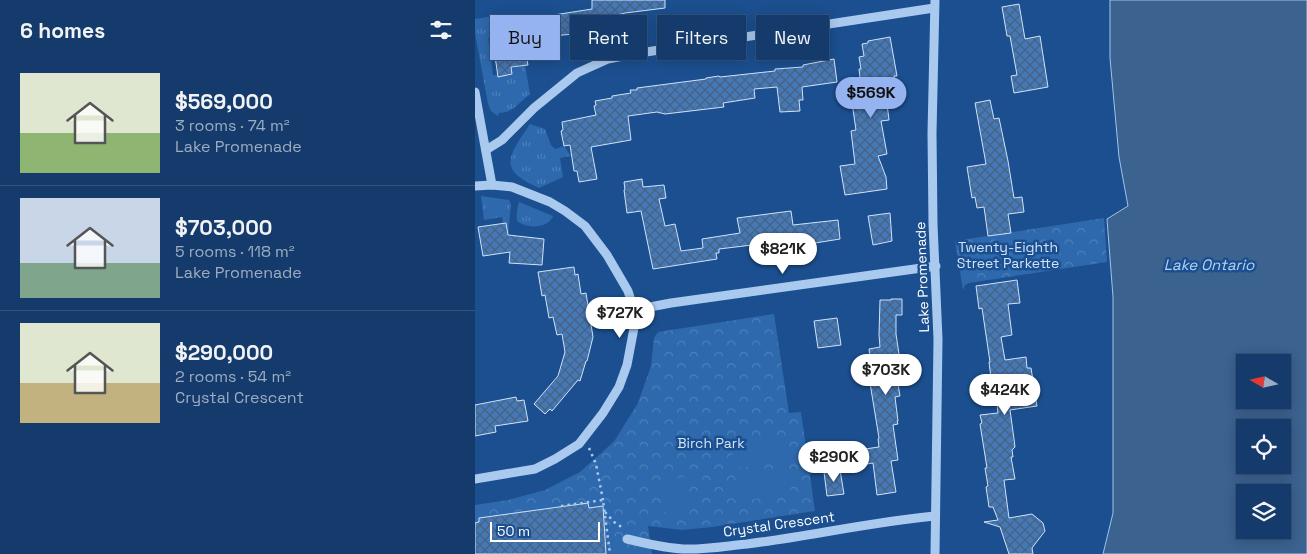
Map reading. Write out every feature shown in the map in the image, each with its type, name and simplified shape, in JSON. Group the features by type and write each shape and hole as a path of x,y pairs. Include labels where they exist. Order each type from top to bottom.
{"street":[{"path":"486,150 502,140 534,108 577,73 608,59 935,4"},
{"name":"Lake Promenade","path":"935,4 932,133 933,224 938,339 935,554"},
{"path":"475,92 491,185"},
{"path":"475,186 512,187 540,198 565,211 585,226 607,255 628,291 634,310 634,328 627,365 619,387 579,444 535,469 475,479"},
{"path":"634,310 671,303 936,266"},
{"name":"Crystal Crescent","path":"627,539 670,548 711,548 935,516"}],"path":[{"path":"585,437 596,464 610,554"},
{"path":"561,506 603,500"},
{"path":"604,511 614,522 624,528 627,539"}],"green space":[{"path":"490,18 490,38 488,38 493,75 498,75 498,77 512,75 511,68 525,65 530,94 514,108 507,112 499,113 498,116 491,111 488,104 475,33 475,19"},
{"path":"530,124 545,129 551,145 555,149 564,146 571,156 560,158 563,177 539,188 525,181 517,174 512,168 511,161 512,153"},
{"path":"481,196 509,200 511,205 508,235 502,217 484,220"},
{"path":"519,202 553,216 547,223 542,225 531,226 521,224 517,221"},
{"name":"Twenty-Eighth Street Parkette","path":"1104,218 1107,262 969,283 965,285 963,290 955,241"},
{"name":"Birch Park","path":"774,314 789,413 801,412 815,511 682,530 648,526 652,554 475,554 475,505 508,500 545,490 580,472 615,440 638,403 651,366 654,338 658,332"},
{"path":"784,438 787,462 735,468 731,444"},
{"path":"788,470 791,494 739,501 736,476"},
{"path":"685,477 690,513 666,516 662,480"}],"water":[{"name":"Lake Ontario","path":"1110,0 1307,0 1307,554 1103,554 1113,513 1113,297 1107,219 1128,206 1119,157 1110,58"}],"building":[{"path":"592,0 665,0 665,8 617,15 570,15 570,34 560,35 560,15 554,15 592,9"},
{"path":"1019,4 1025,39 1040,36 1048,87 1014,93 1011,76 1017,75 1010,36 1007,36 1002,7"},
{"path":"890,37 897,76 894,76 896,85 885,88 889,120 881,121 887,154 878,156 886,177 887,189 845,195 840,166 855,164 851,131 856,130 851,96 862,94 859,57 864,56 862,44"},
{"path":"834,59 837,82 802,87 803,100 799,100 800,111 780,112 777,87 754,89 755,98 723,103 724,107 628,116 631,140 591,147 597,179 579,182 577,171 574,171 570,145 564,146 561,131 563,130 562,122 596,115 595,101 631,93 630,90 637,90 637,88 719,76 803,67 803,65"},
{"path":"496,60 527,60 528,65 511,67 512,74 498,77"},
{"path":"990,100 994,119 999,118 1014,198 1022,197 1024,212 1008,214 1011,233 988,236 984,207 977,208 975,197 972,198 967,167 986,164 975,103"},
{"path":"642,179 643,187 664,185 666,198 659,199 665,226 675,224 681,251 703,248 702,239 740,233 737,218 791,211 793,225 838,220 840,239 815,243 814,239 777,245 777,242 719,249 719,253 716,253 717,259 653,269 641,211 627,213 624,190 624,182"},
{"path":"890,213 892,241 873,245 868,216"},
{"path":"506,223 508,235 544,239 542,265 509,263 510,252 483,256 478,227"},
{"path":"574,267 575,275 578,274 581,294 586,293 593,337 580,381 578,380 552,411 550,409 545,414 534,404 558,376 565,352 562,334 557,335 553,317 549,318 545,295 542,296 538,272"},
{"path":"1017,280 1020,303 1008,304 1012,335 1001,337 1005,360 1026,357 1027,368 1031,368 1037,406 1010,410 1015,447 1012,450 1013,457 1011,457 1015,479 1004,480 1009,518 1032,514 1043,523 1045,531 1032,548 1033,554 1009,554 1000,527 984,522 998,520 993,507 989,507 985,468 987,468 980,415 998,413 994,378 991,378 982,308 979,309 976,286"},
{"path":"902,299 902,315 896,315 901,384 898,384 900,396 895,397 898,424 893,425 898,460 891,461 896,492 877,495 873,463 867,464 865,449 879,447 870,383 872,383 872,374 869,349 880,347 880,300"},
{"path":"837,318 841,345 818,348 814,321"},
{"path":"516,397 517,401 524,400 528,421 495,426 496,432 475,436 475,405"},
{"path":"840,470 844,494 827,496 824,472"},
{"path":"588,503 589,508 603,506 606,554 475,554 475,523 479,522 479,518"}]}
